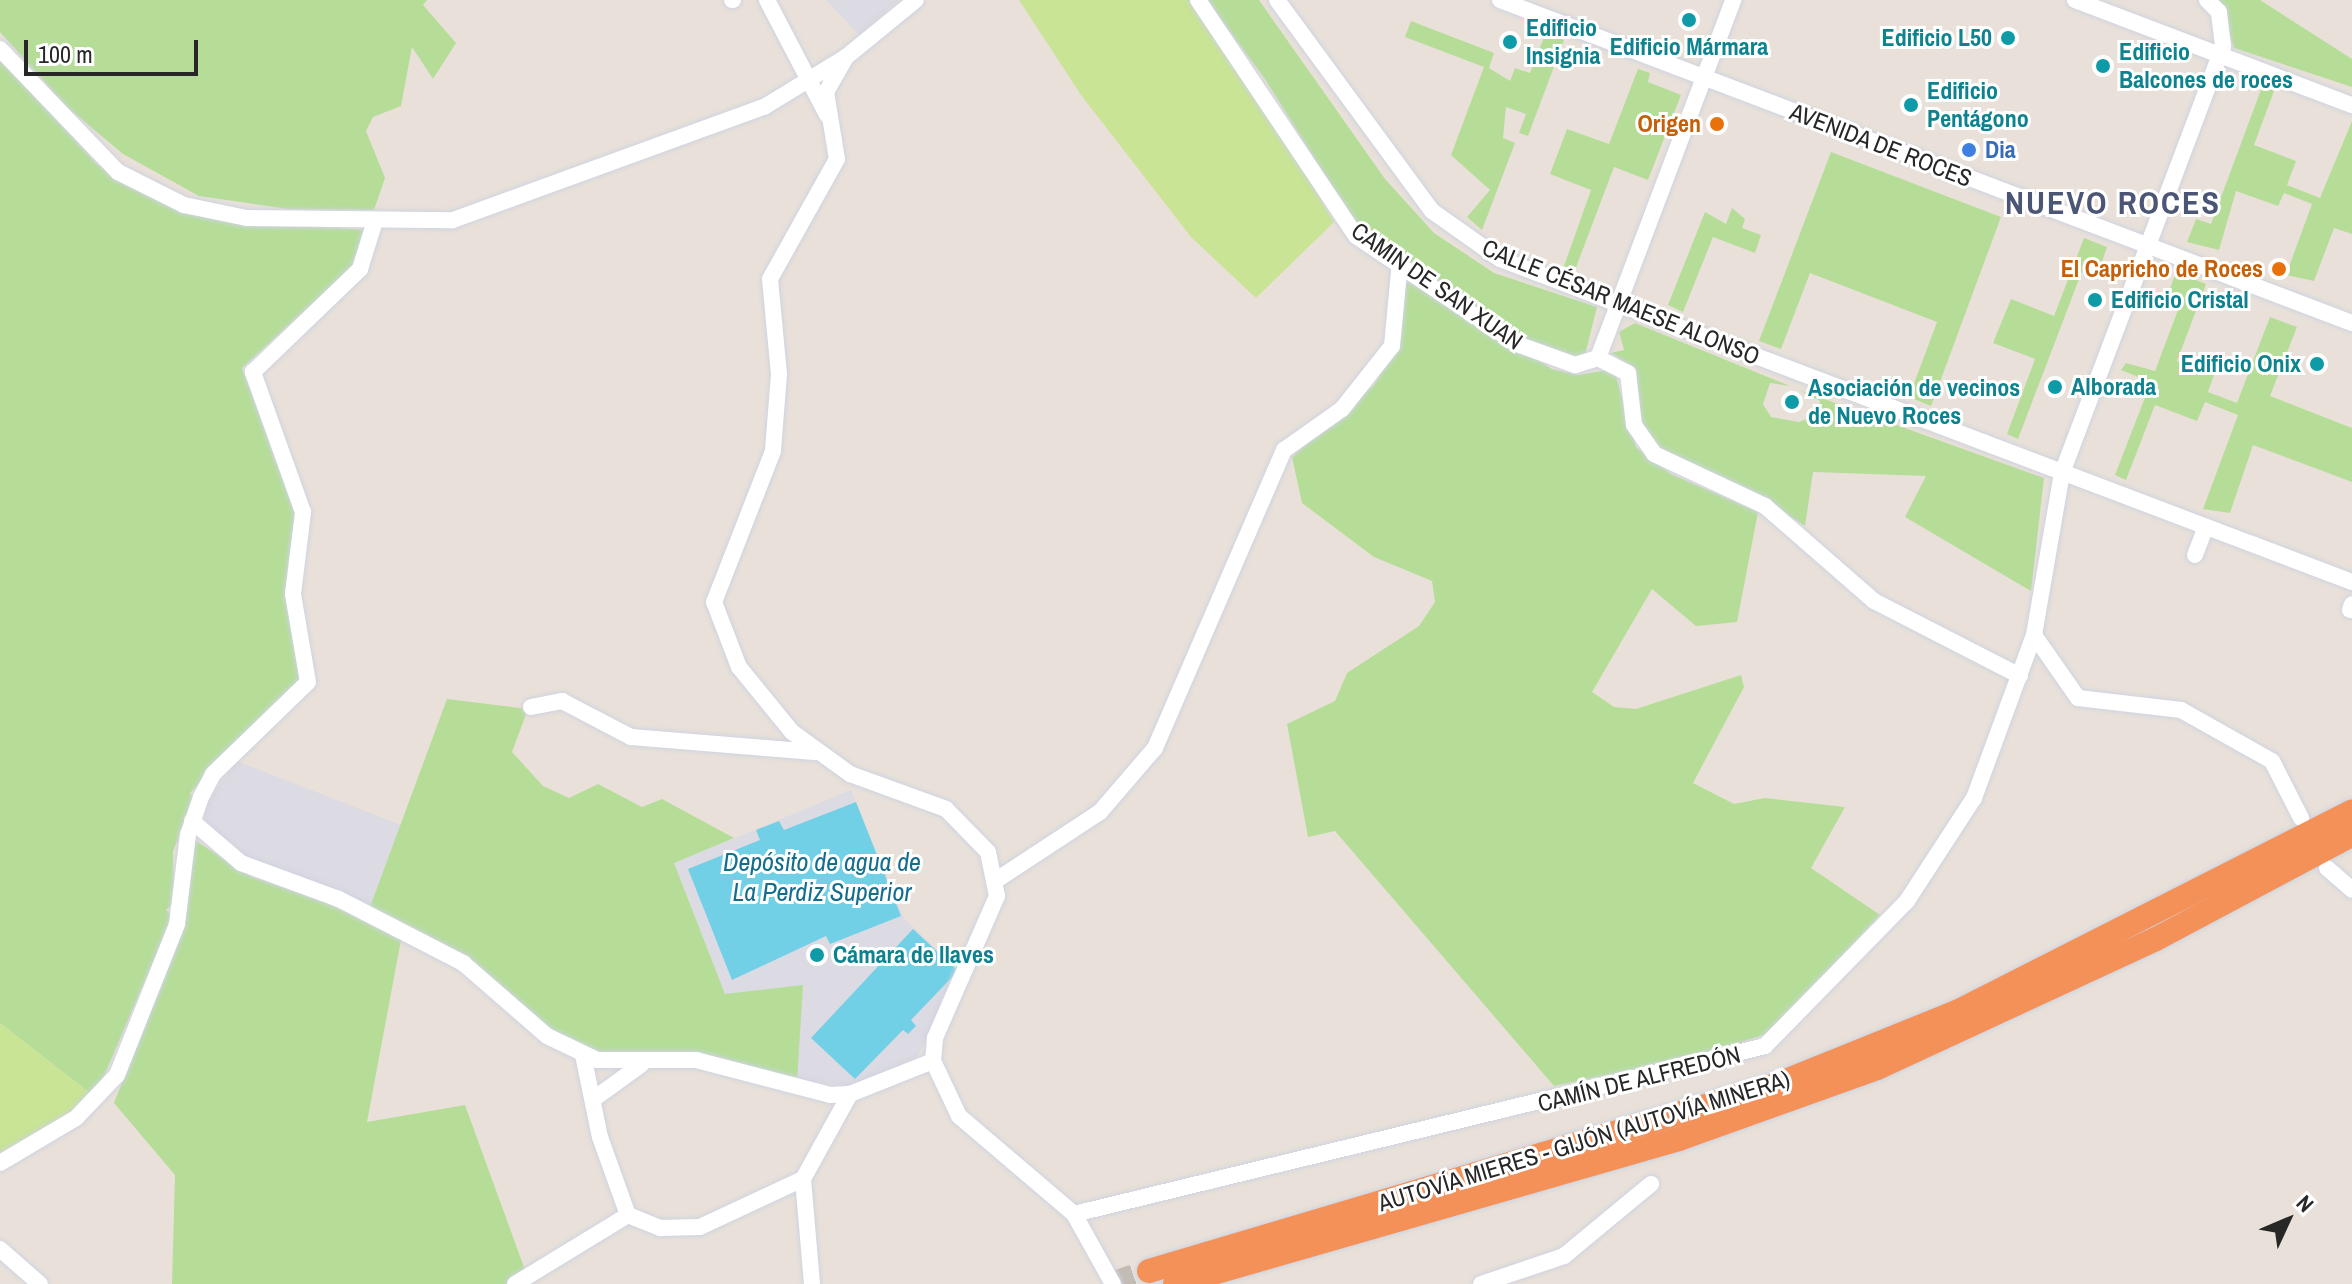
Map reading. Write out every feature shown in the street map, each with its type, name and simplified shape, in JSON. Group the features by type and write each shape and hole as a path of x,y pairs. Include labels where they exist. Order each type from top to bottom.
{"highway":[{"name":"AUTOVÍA MIERES - GIJÓN (AUTOVÍA MINERA)","path":"1149,1271 1776,1085 1957,1012 2352,812"},
{"name":"AUTOVÍA MIERES - GIJÓN (AUTOVÍA MINERA)","path":"1175,1284 1787,1103 1968,1030 2352,835"}],"street":[{"path":"767,0 824,108 837,159 770,279 779,374 773,451 714,602 739,667 814,752 850,774 946,809 988,852 998,879 987,931 935,1038 933,1061 959,1116 1074,1214 1113,1284"},
{"path":"0,49 73,132 140,186 184,205 247,218 374,224 453,220 516,203 764,107 846,57 916,0"},
{"name":"CAMIN DE SAN XUAN","path":"1198,0 1258,80 1343,221 1552,361 1575,365 1598,358"},
{"name":"CALLE CÉSAR MAESE ALONSO","path":"1277,0 1432,211 1500,259 2352,582"},
{"name":"AVENIDA DE ROCES","path":"1500,0 2352,323"},
{"path":"1733,0 1598,358 1628,373 1634,425 1654,454 1765,506 1874,601 2020,676"},
{"path":"2075,0 2352,105"},
{"path":"2207,0 2224,30 2220,55"},
{"name":"CAMÍN DE ALFREDÓN","path":"1074,1214 1765,1046 1907,901 1974,798 2034,635 2062,473 2220,55"},
{"path":"824,108 846,57"},
{"path":"764,107 824,108"},
{"path":"0,1163 76,1118 117,1075 177,924 192,821 213,774 296,699 310,675 293,594 303,512 253,372 360,269 374,224"},
{"path":"998,879 1100,812 1155,748 1284,450 1342,409 1392,346 1400,262"},
{"path":"2195,555 2206,527"},
{"path":"2034,635 2078,698 2181,710 2262,754 2282,771 2301,818"},
{"path":"531,707 562,701 631,737 814,752"},
{"path":"192,821 241,863 352,905 463,963 527,1022 583,1055 643,1063 696,1060 850,1094 933,1061"},
{"path":"2327,868 2352,890"},
{"path":"583,1055 595,1098 600,1137 628,1215 651,1230 700,1227 803,1179"},
{"path":"595,1098 643,1063"},
{"path":"812,1284 803,1179 850,1094"},
{"path":"1481,1284 1564,1256 1651,1184"},
{"path":"515,1284 628,1215"},
{"path":"0,1249 40,1284"}],"shaded area":[{"path":"826,0 898,0 859,35"},
{"path":"237,761 401,825 370,907 250,862 208,828 203,809"},
{"path":"851,790 904,918 960,972 917,1057 855,1086 797,1081 725,994 674,863"}],"green space":[{"path":"0,0 427,0 423,5 456,43 433,79 412,47 401,106 373,117 366,131 385,178 374,210 288,209 199,196 123,154 67,107 0,32"},
{"path":"1019,0 1190,0 1244,69 1334,222 1256,298 1191,237 1081,95"},
{"path":"1206,0 1259,0 1385,179 1434,233 1494,273 1597,307 1584,359 1557,357 1499,325 1359,231 1265,79"},
{"path":"2218,0 2260,0 2352,59 2352,87 2234,48"},
{"path":"1411,21 1494,53 1489,68 1510,81 1515,68 1530,73 1546,32 1564,40 1528,136 1519,133 1526,114 1506,107 1503,138 1515,143 1482,230 1467,217 1490,190 1451,155 1484,67 1405,37"},
{"path":"0,60 98,165 172,207 225,221 367,230 354,265 242,368 298,522 303,678 190,793 195,800 173,851 174,903 166,910 173,916 95,1097 0,1023"},
{"path":"1638,69 1650,73 1648,82 1681,95 1648,180 1614,167 1575,270 1564,266 1591,190 1550,174 1567,129 1609,144"},
{"path":"2262,87 2274,91 2254,145 2296,161 2287,185 2320,198 2352,121 2352,234 2334,228 2314,281 2286,275 2312,204 2284,193 2278,206 2236,191 2219,250 2187,242 2196,219 2211,224"},
{"path":"1831,152 2001,217 1931,406 1909,397 1937,322 1810,273 1781,349 1759,341"},
{"path":"1732,208 1745,219 1742,228 1761,235 1755,253 1713,237 1683,312 1668,305 1705,212 1726,224"},
{"path":"2084,238 2107,247 2099,271 2084,266 2018,439 2007,434 2035,359 1993,343 2011,299 2054,316"},
{"path":"2176,272 2206,284 2177,361 2214,375 2208,392 2237,403 2270,317 2297,327 2270,396 2352,428 2352,482 2253,445 2230,513 2203,509 2238,415 2205,402 2197,421 2155,405 2126,480 2115,475 2151,382 2121,370 2126,363 2155,371 2181,302 2167,297"},
{"path":"1412,280 1552,369 1578,375 1614,369 1636,447 1671,474 1758,512 1737,622 1696,626 1652,589 1592,692 1614,707 1636,709 1741,675 1744,687 1693,783 1734,804 1765,798 1845,807 1811,868 1880,915 1769,1033 1700,1056 1554,1086 1335,831 1308,837 1287,724 1335,701 1347,673 1419,626 1435,602 1432,581 1374,557 1302,503 1292,457 1374,385 1396,349 1406,283"},
{"path":"1635,323 1790,386 1770,383 1763,404 1771,417 1799,422 1817,415 1820,401 1799,390 2044,478 2031,591 1905,517 1926,476 1813,472 1805,526 1752,492 1664,453 1642,430 1630,365 1611,353 1624,350 1619,332"},
{"path":"447,699 528,709 512,752 543,786 569,798 598,784 642,807 662,799 734,838 674,863 725,994 803,985 797,1081 602,1054 548,1030 370,907"},
{"path":"193,839 252,877 325,902 401,940 367,1122 465,1105 525,1270 507,1284 172,1284 175,1175 114,1103 163,979"},
{"path":"0,1023 95,1097 0,1158"}],"water":[{"name":"Depósito de agua de La Perdiz Superior","path":"856,802 901,916 830,944 826,936 732,980 688,869 760,840 756,830 779,821 784,830"},
{"path":"913,929 958,971 911,1020 916,1026 908,1034 903,1030 855,1079 811,1038"}],"tunnel":[{"path":"1111,1284 1149,1271"}],"place":[{"name":"Edificio Mármara","path":"1689,20"},
{"name":"Edificio L50","path":"2008,38"},
{"name":"Edificio Insignia","path":"1510,42"},
{"name":"Edificio Balcones de roces","path":"2103,66"},
{"name":"Edificio Pentágono","path":"1911,105"},
{"name":"Origen","path":"1717,124"},
{"name":"Dia","path":"1969,150"},
{"name":"El Capricho de Roces","path":"2279,269"},
{"name":"Edificio Cristal","path":"2095,300"},
{"name":"Edificio Onix","path":"2317,364"},
{"name":"Alborada","path":"2055,387"},
{"name":"Asociación de vecinos de Nuevo Roces","path":"1792,402"},
{"name":"Cámara de llaves","path":"817,955"}],"district":[{"name":"NUEVO ROCES","path":"2113,203"}]}
